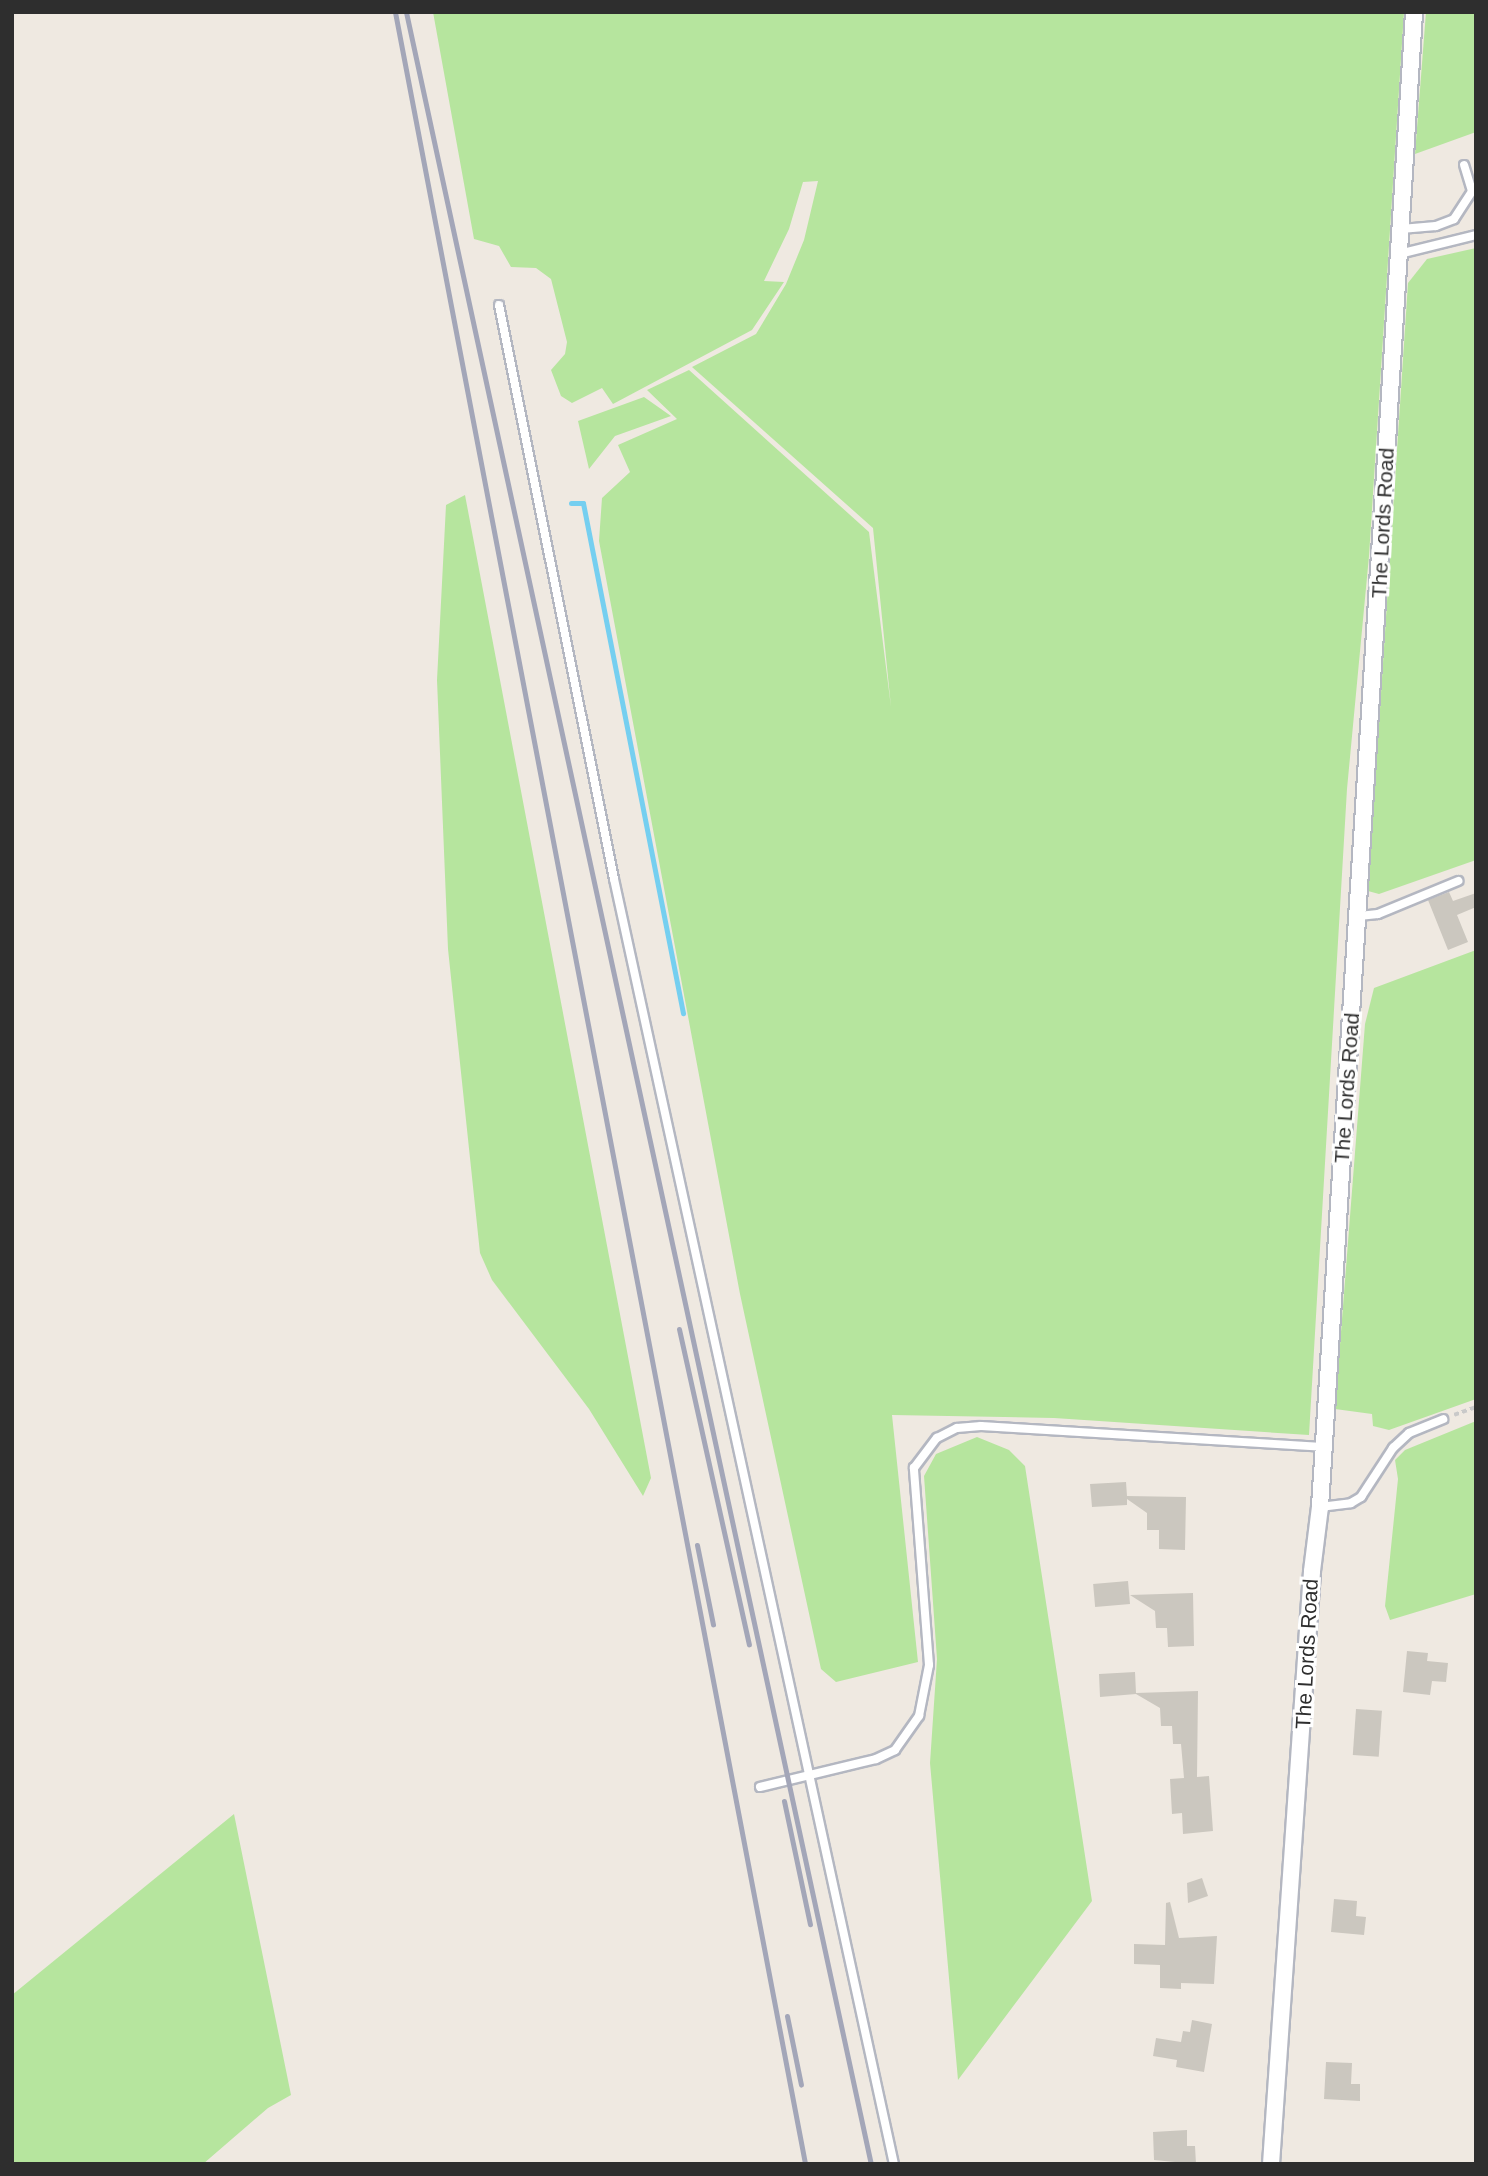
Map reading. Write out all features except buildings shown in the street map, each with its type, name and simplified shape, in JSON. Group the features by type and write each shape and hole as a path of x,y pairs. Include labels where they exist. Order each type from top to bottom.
{"street":[{"name":"The Lords Road","path":"1271,2164 1312,1571 1320,1507 1414,12"}],"lane":[{"path":"1401,229 1436,226 1454,219 1472,191 1465,165"},
{"path":"1399,254 1476,235"},
{"path":"499,305 614,879 791,1685 807,1777 894,2164"},
{"path":"1359,916 1378,914 1458,881"},
{"path":"1320,1507 1362,1497 1393,1448 1409,1433 1443,1419"},
{"path":"760,1787 807,1777 895,1750 919,1716 929,1665 914,1468 937,1438 957,1428 981,1426 1322,1447"}],"path":[{"path":"1443,1419 1476,1407"}],"green space":[{"path":"433,12 1404,12 1369,556 1347,789 1309,1435 1054,1418 892,1415 918,1662 836,1682 821,1669 740,1294 599,541 602,498 630,472 618,445 677,419 647,390 689,370 869,532 891,707 873,528 692,367 756,334 786,284 804,240 818,181 803,182 789,229 764,281 784,282 752,330 613,404 602,388 572,403 561,396 551,370 565,354 567,342 551,279 536,268 511,267 499,246 474,239"},
{"path":"1426,12 1476,12 1476,132 1415,154"},
{"path":"1476,248 1476,860 1379,894 1368,891 1408,283 1427,259"},
{"path":"644,397 671,416 615,436 589,469 578,421"},
{"path":"465,495 651,1478 643,1496 589,1409 492,1280 480,1253 448,949 437,680 446,505"},
{"path":"1476,950 1476,1399 1389,1430 1373,1426 1372,1414 1335,1409 1365,1024 1374,988"},
{"path":"1476,1421 1476,1594 1390,1620 1385,1606 1398,1479 1395,1460 1405,1450"},
{"path":"977,1437 1009,1450 1025,1466 1092,1901 958,2080 930,1763 937,1659 924,1476 936,1454"},
{"path":"234,1814 291,2095 268,2108 203,2164 12,2164 12,1995"}],"waterway":[{"path":"571,503 583,503 683,1013"}],"railway":[{"path":"395,12 805,2164"},
{"path":"406,12 871,2164"},
{"path":"679,1329 749,1644"},
{"path":"697,1545 713,1624"},
{"path":"784,1801 810,1924"},
{"path":"787,2016 801,2085"}]}
